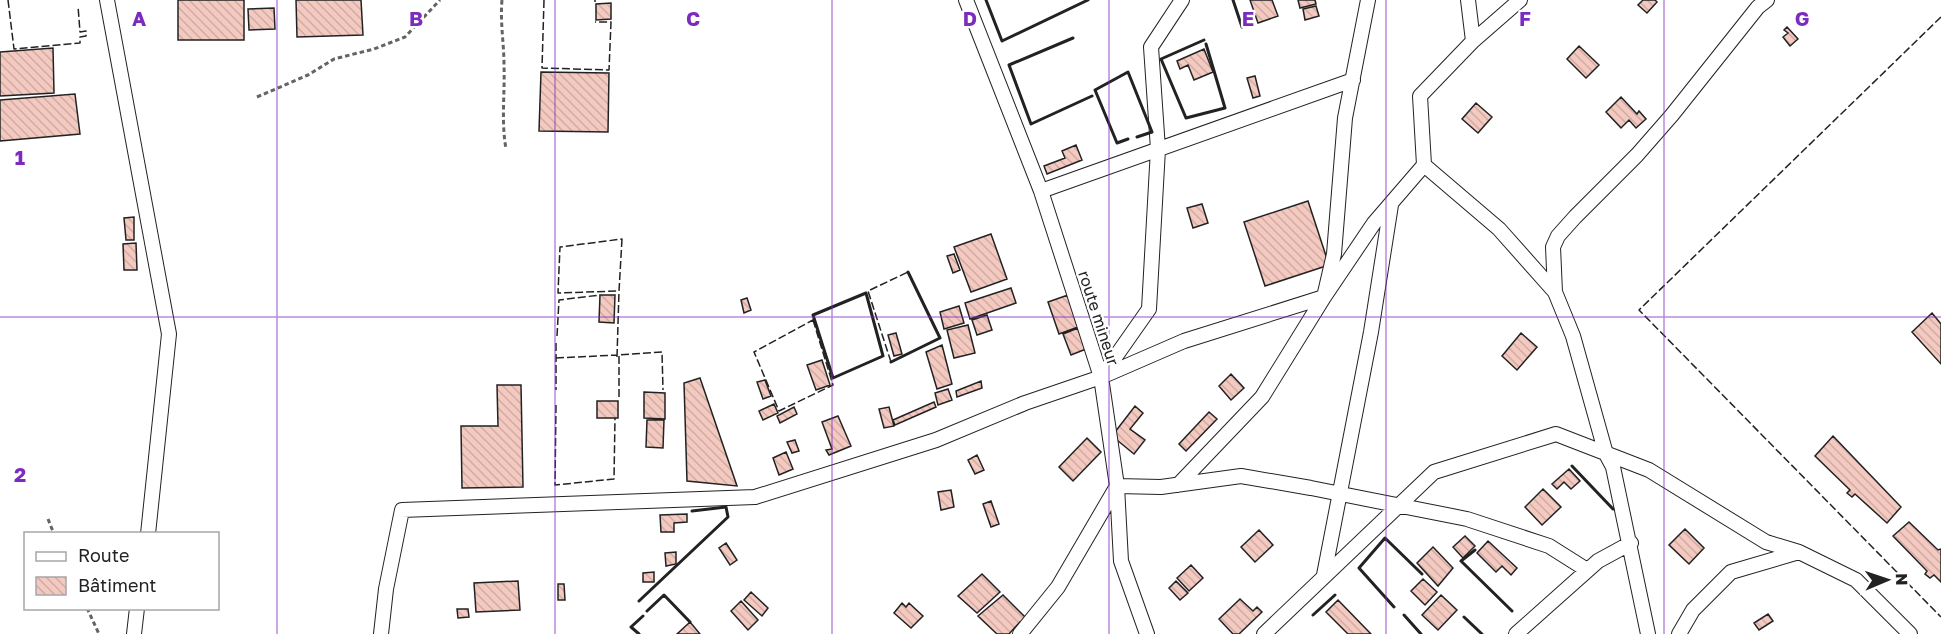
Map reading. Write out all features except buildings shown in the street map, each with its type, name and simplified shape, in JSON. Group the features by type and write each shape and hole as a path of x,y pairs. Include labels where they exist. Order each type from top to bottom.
{"street":[{"path":"107,0 169,334 147,532"},
{"name":"route mineur","path":"966,0 1041,191 1101,377 1117,486 1121,561 1147,634"},
{"path":"1101,377 1149,309 1158,149 1151,47 1182,0"},
{"path":"1324,297 1334,254 1345,118 1368,0"},
{"path":"1468,0 1473,41"},
{"path":"1178,485 1262,397 1324,297 1374,223 1424,165 1420,96 1473,41 1520,0"},
{"path":"1555,292 1553,247 1558,236 1637,155 1758,7 1767,0"},
{"path":"1041,191 1353,80"},
{"path":"1424,165 1499,229 1555,292 1573,336 1606,454 1613,467 1631,543 1648,634"},
{"path":"1324,575 1371,332 1391,203"},
{"path":"381,634 386,590 402,510 755,497 936,440 1025,403 1101,377 1184,341 1324,297"},
{"path":"1264,634 1434,472 1556,434 1650,470 1766,542 1799,552 1856,580 1910,634"},
{"path":"1020,634 1058,587 1117,486 1178,485 1241,476 1399,504 1467,519 1549,546 1587,570"},
{"path":"1516,634 1598,561 1631,543"},
{"path":"1679,634 1693,610 1731,572 1799,552"},
{"path":"134,634 137,610"}],"path":[{"path":"257,97 308,75 334,59 374,49 405,37 440,0"},
{"path":"502,0 500,22 504,65 502,122 506,149"},
{"path":"48,519 53,532"},
{"path":"87,610 99,634"}],"fence":[{"path":"8,0 14,49 80,43 80,37 86,36 86,31 80,32 78,6"},
{"path":"544,0 542,68 609,70 611,22 595,22"},
{"path":"1941,17 1639,310 1941,617"},
{"path":"622,239 619,291 558,293 560,247 622,239"},
{"path":"891,362 868,291 908,272"},
{"path":"617,357 619,291"},
{"path":"557,336 559,300 600,295"},
{"path":"813,320 833,385 779,411 754,352 813,320"},
{"path":"556,343 556,390"},
{"path":"619,397 619,355 662,352 663,390"},
{"path":"556,358 617,355"},
{"path":"556,405 555,485 614,479 615,418"}],"wall":[{"path":"986,0 1002,41 1088,0"},
{"path":"1233,0 1242,27"},
{"path":"1073,38 1009,65 1031,124 1092,96"},
{"path":"1204,40 1161,59 1186,118 1225,108 1206,44"},
{"path":"1128,139 1117,143 1095,90 1128,72 1152,132 1137,137"},
{"path":"891,362 940,338 908,272"},
{"path":"866,293 883,356 833,378 813,315 866,293"},
{"path":"1572,466 1613,509"},
{"path":"639,601 728,517 726,507 692,511"},
{"path":"1394,607 1359,568 1385,538 1422,574"},
{"path":"1475,550 1461,561 1512,611"},
{"path":"647,611 664,595 690,622"},
{"path":"1313,615 1335,595"},
{"path":"1404,615 1421,634"},
{"path":"639,634 631,627 643,616"},
{"path":"1464,617 1482,634"}]}
